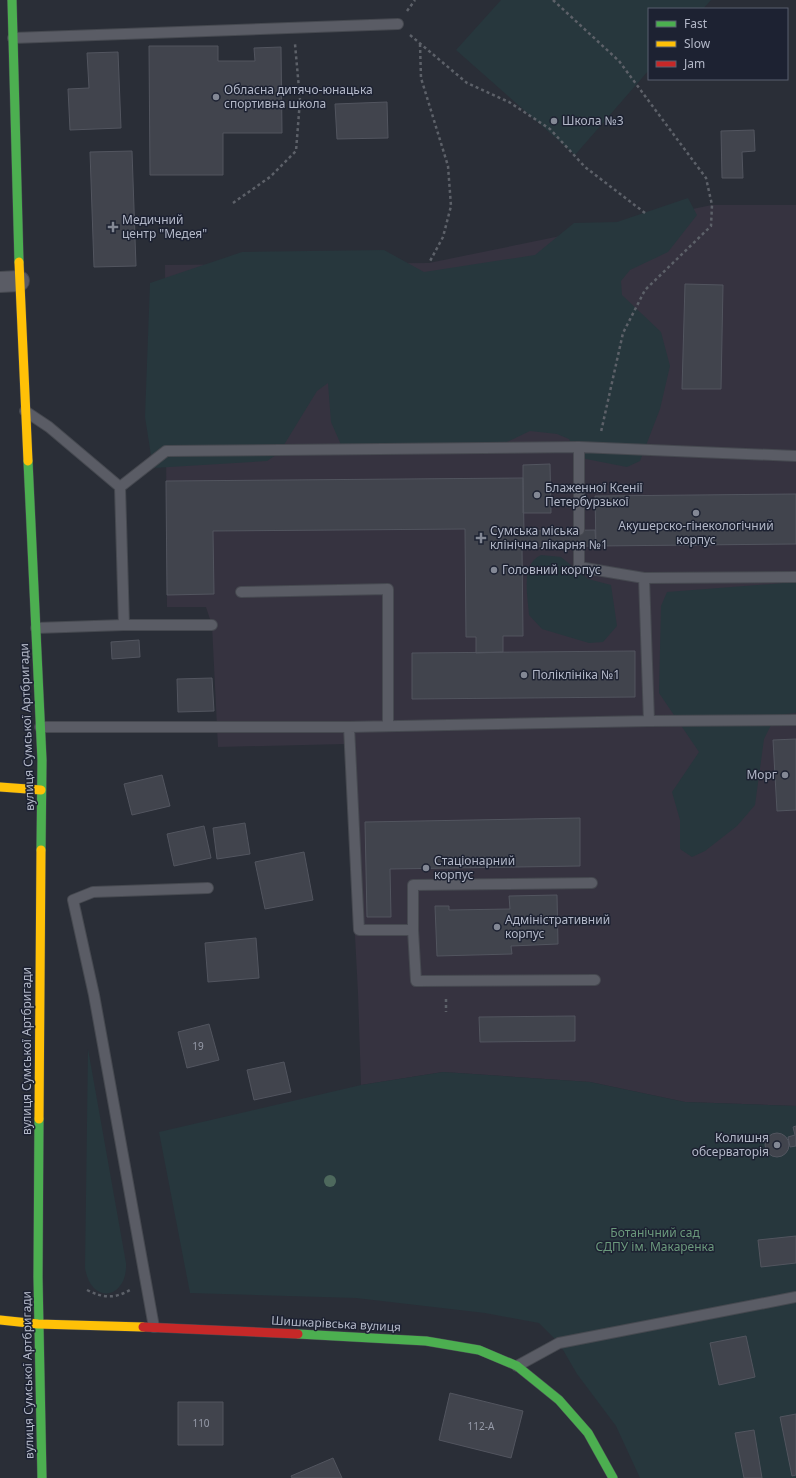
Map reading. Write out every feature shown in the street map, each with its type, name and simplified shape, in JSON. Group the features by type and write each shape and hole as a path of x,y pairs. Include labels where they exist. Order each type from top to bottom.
{"main road":[{"name":"вулиця Сумської Артбригади","path":"12,0 13,38 10,282 25,411 42,760 38,1324 42,1478"},
{"path":"0,787 41,790"},
{"name":"Шишкарівська вулиця","path":"0,1320 38,1324 154,1327 426,1341 479,1350 517,1366 559,1400 588,1433 613,1478"}],"lane":[{"path":"13,38 398,24"},
{"path":"25,411 49,427 120,487 124,625"},
{"path":"579,447 579,530"},
{"path":"120,487 166,451 579,447 796,456"},
{"path":"579,546 579,567 644,578 796,577"},
{"path":"644,578 649,721"},
{"path":"241,592 388,589 388,726"},
{"path":"36,628 124,625 212,625"},
{"path":"40,728 349,727 649,721 796,720"},
{"path":"349,727 359,930 413,930"},
{"path":"592,883 413,884 413,930 416,981 595,980"},
{"path":"154,1327 94,995 73,900 93,892 208,888"},
{"path":"517,1366 559,1343 796,1297"}],"path":[{"path":"552,0 619,61 706,178 712,205 712,226 645,290 623,333 598,448"},
{"path":"398,24 467,83 509,102 550,129 585,167 645,213"},
{"path":"233,203 270,178 296,150 300,100 294,28"},
{"path":"420,43 422,78 448,166 451,206 443,237 429,263"},
{"path":"87,1290 107,1298 118,1296 145,1281"}],"shaded area":[{"name":"Сумська міська клінічна лікарня №1","path":"712,205 796,205 796,1106 685,1102 590,1082 443,1072 361,1085 358,993 345,744 218,747 212,625 206,607 167,607 165,265 429,263"}],"green space":[{"path":"501,0 711,0 704,8 648,8 648,71 575,155 456,50"},
{"path":"688,198 697,215 668,252 630,270 621,281 622,295 661,332 670,366 660,409 640,461 627,467 586,459 575,452 569,439 557,434 530,431 486,452 353,455 342,447 331,422 328,383 317,391 279,453 267,461 153,468 145,417 150,283 242,252 384,250 424,272 535,255 574,223 617,222"},
{"path":"541,555 561,557 588,579 611,585 617,626 603,642 589,643 542,629 529,615 527,590 528,573 534,559"},
{"path":"796,582 796,713 776,715 764,739 755,805 737,826 705,851 692,857 680,849 680,820 672,792 699,752 659,693 661,606 667,592"},
{"path":"88,1049 126,1263 125,1275 121,1284 115,1290 108,1293 101,1293 94,1288 89,1280 85,1268"},
{"name":"Ботанічний сад СДПУ ім. Макаренка","path":"443,1072 590,1082 685,1102 796,1106 796,1478 640,1478 616,1426 577,1374 559,1343 539,1323 485,1313 356,1298 190,1293 159,1132 361,1085"}],"building":[{"name":"Обласна дитячо-юнацька спортивна школа","path":"149,46 218,46 218,61 255,61 254,48 281,47 282,133 223,133 223,175 150,175"},
{"path":"118,52 121,128 70,130 68,89 89,88 87,53"},
{"path":"387,102 388,138 337,139 335,104"},
{"path":"754,130 755,151 742,152 743,178 722,178 721,131"},
{"name":"Медичний центр \"Медея\"","path":"132,151 136,266 94,267 90,152"},
{"path":"685,284 723,285 721,389 682,389"},
{"name":"Блаженної Ксенії Петербурзької","path":"550,464 551,513 523,513 523,465"},
{"name":"Головний корпус","path":"523,478 524,531 595,530 596,546 522,547 523,636 503,636 503,652 476,653 476,637 466,637 465,529 213,531 214,594 167,595 166,481"},
{"name":"Акушерско-гінекологічний корпус","path":"796,494 796,544 596,546 595,496"},
{"path":"139,640 140,657 112,659 111,642"},
{"name":"Поліклініка №1","path":"635,651 635,697 412,699 412,653"},
{"path":"212,678 214,711 178,712 177,679"},
{"name":"Морг","path":"796,739 796,810 777,811 773,740"},
{"path":"162,775 170,806 132,815 124,784"},
{"name":"Стаціонарний корпус","path":"580,818 580,866 390,869 391,917 367,917 365,822"},
{"path":"245,823 250,854 217,859 213,828"},
{"path":"204,826 211,858 174,866 167,834"},
{"path":"304,852 313,900 265,909 255,862"},
{"name":"Адміністративний корпус","path":"557,895 558,944 511,946 512,954 437,956 435,906 449,906 449,910 510,909 509,896"},
{"path":"256,938 259,978 208,982 205,943"},
{"path":"575,1016 575,1041 480,1042 479,1017"},
{"path":"209,1024 219,1060 187,1068 178,1032"},
{"path":"284,1062 291,1092 254,1100 247,1070"},
{"path":"796,1126 796,1146 790,1147 788,1137 795,1135 793,1127"},
{"name":"Колишня обсерваторія","path":"777,1133 782,1134 788,1140 788,1150 782,1156 777,1157 772,1156 766,1150 765,1145 766,1140 772,1134"},
{"path":"796,1236 796,1263 761,1267 758,1240"},
{"path":"746,1336 755,1377 719,1385 710,1343"},
{"path":"450,1393 523,1411 511,1458 439,1440"},
{"path":"178,1402 223,1402 223,1445 178,1445"},
{"path":"796,1414 796,1475 792,1476 780,1417"},
{"path":"754,1430 762,1478 744,1478 735,1433"},
{"path":"333,1458 342,1478 292,1478 291,1476"}],"traffic: fast":[{"path":"12,0 19,262"},
{"path":"28,461 42,760 41,850"},
{"path":"39,1119 38,1277 42,1478"},
{"path":"298,1334 426,1341 479,1350 517,1366 559,1400 588,1433 613,1478"}],"traffic: slow":[{"path":"19,262 28,461"},
{"path":"0,787 41,790"},
{"path":"39,1119 41,850"},
{"path":"0,1320 38,1324 143,1327"}],"traffic: jam":[{"path":"143,1327 298,1334"}],"place":[{"name":"Обласна дитячо-юнацька спортивна школа","path":"216,97"},
{"name":"Школа №3","path":"554,121"},
{"name":"Медичний центр \"Медея\"","path":"113,227"},
{"name":"Блаженної Ксенії Петербурзької","path":"537,495"},
{"name":"Акушерско-гінекологічний корпус","path":"696,513"},
{"name":"Сумська міська клінічна лікарня №1","path":"481,538"},
{"name":"Головний корпус","path":"494,570"},
{"name":"Поліклініка №1","path":"524,675"},
{"name":"Морг","path":"785,775"},
{"name":"Стаціонарний корпус","path":"426,868"},
{"name":"Адміністративний корпус","path":"497,927"},
{"name":"Колишня обсерваторія","path":"777,1145"}]}
